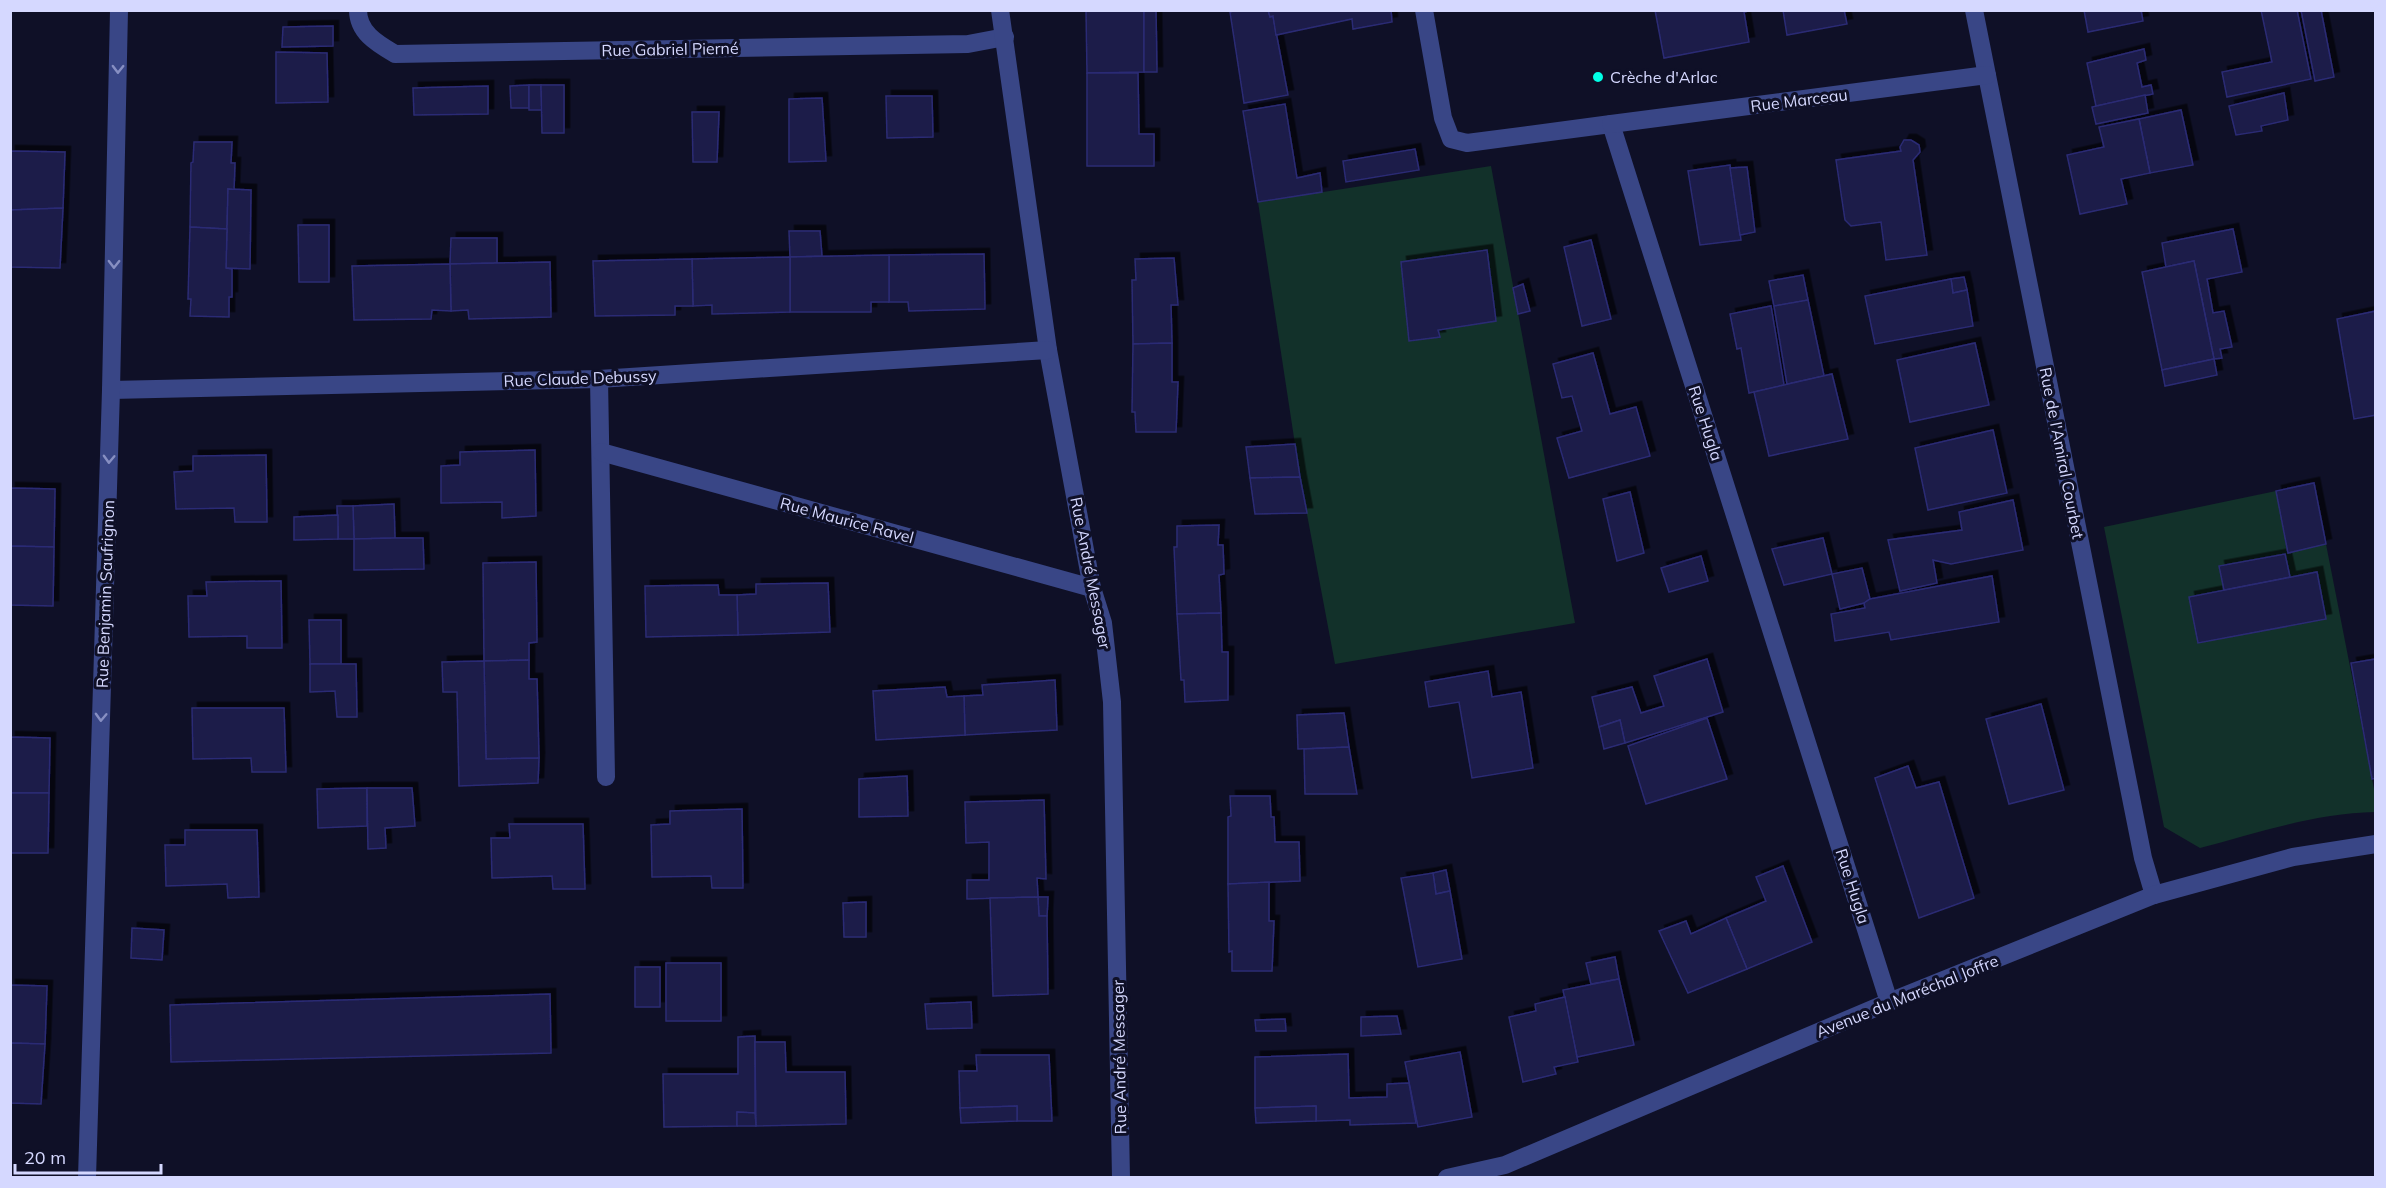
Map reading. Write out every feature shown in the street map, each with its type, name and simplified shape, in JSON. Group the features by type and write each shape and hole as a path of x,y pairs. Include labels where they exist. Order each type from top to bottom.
{"street":[{"name":"Rue Benjamin Saufrignon","path":"87,1178 111,390 119,10"},
{"name":"Rue Gabriel Pierné","path":"358,10 358,17 371,40 395,54 968,44 1005,37"},
{"name":"Rue André Messager","path":"1000,10 1048,350 1092,588 1103,623 1112,702 1121,1178"},
{"path":"1424,10 1443,118 1450,139 1467,143 1611,124"},
{"name":"Rue de l'Amiral Courbet","path":"1974,10 2141,846 2154,895"},
{"name":"Rue Marceau","path":"1611,124 1986,75"},
{"name":"Rue Hugla","path":"1611,124 1889,1002"},
{"name":"Rue Claude Debussy","path":"111,390 599,380 1048,350"},
{"path":"599,380 606,777"},
{"name":"Rue Maurice Ravel","path":"601,452 1092,588"},
{"name":"Avenue du Maréchal Joffre","path":"1447,1178 1505,1165 1889,1002 2154,895 2293,856 2376,844"}],"green space":[{"path":"1491,166 1575,623 1335,664 1300,477 1258,202"},
{"path":"2314,483 2375,794 2375,812 2309,820 2200,848 2164,827 2104,527"}],"building":[{"path":"1086,10 1144,10 1144,72 1087,73"},
{"path":"1144,10 1156,10 1157,72 1144,72"},
{"path":"1268,10 1270,17 1273,16 1288,95 1244,103 1230,12"},
{"path":"1268,10 1391,10 1392,22 1353,29 1352,19 1276,35 1273,16 1270,17"},
{"path":"1655,10 1753,10 1744,12 1749,42 1664,58"},
{"path":"1783,10 1844,10 1847,24 1787,35"},
{"path":"2084,10 2141,10 2143,21 2088,32"},
{"path":"2261,10 2297,10 2311,79 2227,97 2222,72 2272,62"},
{"path":"2301,10 2321,10 2334,77 2315,81"},
{"path":"333,26 333,46 282,47 283,27"},
{"path":"2144,49 2146,60 2137,63 2142,87 2151,85 2153,94 2096,106 2087,63"},
{"path":"276,52 327,53 328,102 276,103"},
{"path":"1087,73 1138,73 1139,134 1154,134 1154,166 1087,166"},
{"path":"529,85 529,108 511,108 510,86"},
{"path":"529,85 541,85 542,110 529,110"},
{"path":"541,85 564,85 564,133 542,133"},
{"path":"488,86 488,114 414,115 413,88"},
{"path":"2284,93 2288,120 2261,126 2262,131 2236,135 2229,106"},
{"path":"2145,95 2148,113 2096,124 2092,107"},
{"path":"886,96 932,96 933,137 887,138"},
{"path":"822,98 826,161 789,162 789,99"},
{"path":"1285,104 1297,178 1320,173 1322,192 1258,202 1243,111"},
{"path":"2181,110 2193,165 2150,173 2139,119"},
{"path":"692,112 719,112 717,162 693,162"},
{"path":"2139,119 2150,173 2121,179 2127,204 2080,214 2067,155 2104,147 2099,127"},
{"path":"1904,140 1911,140 1919,145 1920,152 1913,160 1927,255 1886,260 1881,222 1851,226 1845,220 1836,160 1901,151 1900,147"},
{"path":"194,142 232,142 231,163 235,163 234,190 228,189 227,229 190,227 191,163 193,162"},
{"path":"1415,149 1419,170 1346,182 1343,161"},
{"path":"10,151 65,152 63,208 10,210"},
{"path":"1730,165 1741,240 1700,245 1688,171"},
{"path":"1747,167 1755,232 1740,235 1730,168"},
{"path":"228,189 251,190 250,269 226,268"},
{"path":"63,208 60,268 10,267 10,210"},
{"path":"298,225 329,225 329,282 299,282"},
{"path":"190,227 227,229 226,268 232,269 229,317 190,316 191,299 188,299"},
{"path":"2233,229 2242,272 2207,279 2213,313 2224,311 2232,347 2220,349 2222,358 2214,359 2194,261 2166,267 2162,243"},
{"path":"789,231 820,231 822,256 790,257"},
{"path":"451,238 497,238 497,263 450,264"},
{"path":"1591,240 1611,319 1582,326 1564,247"},
{"path":"1487,250 1496,321 1438,330 1440,337 1409,341 1401,262"},
{"path":"984,254 985,309 909,311 908,302 889,302 889,255"},
{"path":"889,255 889,302 871,302 871,312 790,312 790,257"},
{"path":"790,257 790,312 712,314 712,305 693,306 692,259"},
{"path":"1174,258 1178,305 1171,305 1172,343 1133,344 1132,280 1136,280 1135,259"},
{"path":"692,259 693,306 675,306 675,315 595,316 593,261"},
{"path":"2194,261 2214,359 2162,370 2142,272"},
{"path":"550,262 551,317 469,319 468,310 451,311 450,264"},
{"path":"450,264 451,311 432,310 431,319 354,320 352,266"},
{"path":"1803,275 1808,300 1774,306 1769,281"},
{"path":"1964,277 1967,290 1953,293 1951,279"},
{"path":"1951,279 1953,293 1967,290 1973,326 1875,344 1865,296"},
{"path":"1523,284 1530,311 1518,314 1513,288"},
{"path":"1808,300 1824,376 1787,384 1774,306"},
{"path":"1771,306 1784,385 1749,393 1741,348 1737,349 1730,314"},
{"path":"2376,311 2376,415 2354,419 2337,319"},
{"path":"1172,343 1172,382 1178,382 1176,432 1136,432 1135,412 1132,412 1133,344"},
{"path":"1975,343 1989,405 1910,422 1897,360"},
{"path":"1593,353 1610,414 1636,407 1650,456 1569,478 1557,438 1582,431 1572,396 1562,398 1553,364"},
{"path":"2214,359 2217,375 2165,386 2162,370"},
{"path":"1832,374 1848,439 1769,456 1754,392"},
{"path":"1993,430 2007,493 1928,510 1915,448"},
{"path":"1295,444 1300,477 1250,478 1246,447"},
{"path":"535,450 536,516 502,518 502,502 441,503 441,466 460,465 460,452"},
{"path":"266,455 267,522 235,522 234,508 176,509 174,472 193,471 193,456"},
{"path":"1300,477 1307,513 1255,514 1250,478"},
{"path":"2314,483 2326,544 2288,553 2276,491"},
{"path":"10,488 55,489 54,547 10,546"},
{"path":"1630,492 1644,553 1617,561 1603,499"},
{"path":"2013,500 2023,550 1951,564 1933,560 1937,583 1900,591 1888,540 1962,530 1959,512"},
{"path":"394,504 395,538 354,539 353,506"},
{"path":"337,506 353,506 354,539 338,539"},
{"path":"338,515 338,539 294,540 294,517"},
{"path":"1219,525 1218,545 1223,545 1224,574 1219,575 1221,613 1177,614 1174,547 1177,547 1177,526"},
{"path":"423,538 424,569 354,570 354,539"},
{"path":"1823,538 1832,574 1784,585 1772,549"},
{"path":"10,546 54,547 53,606 10,605"},
{"path":"2285,554 2290,577 2224,590 2219,566"},
{"path":"1701,556 1708,581 1669,592 1661,568"},
{"path":"536,562 537,642 529,643 529,660 484,661 483,563"},
{"path":"1862,568 1870,599 1864,603 1840,609 1832,574"},
{"path":"2317,572 2326,619 2198,643 2189,597"},
{"path":"1992,576 1999,622 1891,640 1889,632 1835,641 1831,614 1865,608 1864,603 1870,599"},
{"path":"281,581 282,648 247,648 247,636 189,637 188,596 207,596 206,582"},
{"path":"828,583 830,632 738,635 737,595 756,594 756,584"},
{"path":"718,585 719,595 737,595 738,635 646,637 645,586"},
{"path":"1221,613 1222,652 1228,652 1228,700 1185,702 1184,680 1181,680 1177,614"},
{"path":"309,620 341,620 341,664 310,664"},
{"path":"1707,659 1723,712 1625,743 1620,720 1599,727 1592,697 1632,687 1641,713 1664,706 1654,676"},
{"path":"2376,659 2376,778 2372,779 2351,663"},
{"path":"529,660 529,679 537,679 539,758 486,759 484,661"},
{"path":"484,661 486,759 539,758 538,783 459,786 457,692 443,692 442,662"},
{"path":"310,664 356,664 357,717 337,717 335,691 310,692"},
{"path":"1488,671 1492,697 1521,692 1533,768 1472,778 1459,702 1429,707 1425,682"},
{"path":"1055,680 1057,730 965,735 964,696 983,695 982,685"},
{"path":"945,687 947,697 964,696 965,735 876,740 873,691"},
{"path":"2041,704 2064,790 2009,804 1986,719"},
{"path":"192,708 284,708 286,772 252,772 251,758 193,759"},
{"path":"1344,713 1349,747 1298,749 1297,715"},
{"path":"1707,718 1727,779 1646,804 1628,746"},
{"path":"1620,720 1625,743 1604,749 1599,727"},
{"path":"10,737 50,738 49,793 10,793"},
{"path":"1349,747 1357,794 1305,794 1304,749"},
{"path":"1908,766 1916,788 1939,782 1974,898 1919,918 1875,778"},
{"path":"907,776 908,816 859,817 859,779"},
{"path":"367,788 367,826 318,828 317,789"},
{"path":"367,788 412,788 415,826 385,828 386,848 368,849"},
{"path":"10,793 49,793 48,853 10,853"},
{"path":"1230,796 1270,796 1275,842 1299,842 1300,881 1228,884"},
{"path":"1044,800 1046,879 1037,878 1038,897 967,899 967,880 989,880 989,842 966,843 965,802"},
{"path":"742,809 743,888 712,888 711,876 652,877 651,825 670,824 670,811"},
{"path":"509,824 583,824 585,889 553,889 552,876 492,878 491,838 510,838"},
{"path":"185,830 257,830 259,897 228,898 227,884 166,886 165,845 185,845"},
{"path":"1783,866 1812,942 1747,969 1726,918 1766,901 1756,877"},
{"path":"1446,870 1450,891 1436,894 1433,873"},
{"path":"1433,873 1436,894 1450,891 1462,959 1418,967 1401,878"},
{"path":"1269,882 1269,921 1274,921 1272,971 1232,971 1232,951 1229,952 1228,884"},
{"path":"1038,897 1048,897 1047,916 1039,916"},
{"path":"1038,897 1039,916 1047,916 1048,994 993,996 990,898"},
{"path":"866,902 866,937 844,937 843,903"},
{"path":"1726,918 1747,969 1688,993 1659,931 1686,921 1691,934"},
{"path":"132,928 164,930 162,960 131,958"},
{"path":"1615,957 1619,979 1591,984 1586,963"},
{"path":"666,963 721,963 721,1021 666,1021"},
{"path":"635,967 660,967 660,1007 635,1007"},
{"path":"1619,979 1634,1045 1577,1057 1563,990"},
{"path":"10,985 47,986 45,1044 10,1043"},
{"path":"550,994 551,1053 171,1062 170,1005"},
{"path":"1565,997 1578,1062 1554,1067 1556,1074 1523,1082 1509,1017 1536,1011 1535,1004"},
{"path":"971,1002 972,1028 927,1029 925,1004"},
{"path":"1397,1016 1401,1034 1361,1036 1361,1017"},
{"path":"1285,1019 1286,1031 1256,1031 1255,1020"},
{"path":"755,1036 755,1113 737,1112 737,1126 664,1127 663,1074 738,1074 738,1037"},
{"path":"755,1042 785,1042 786,1072 845,1072 846,1124 756,1126"},
{"path":"10,1043 45,1044 41,1104 10,1103"},
{"path":"1460,1052 1472,1117 1418,1127 1405,1062"},
{"path":"1348,1054 1349,1098 1387,1097 1387,1084 1409,1083 1416,1123 1350,1125 1350,1120 1316,1121 1316,1106 1255,1108 1255,1057"},
{"path":"976,1055 1049,1055 1052,1121 1017,1121 1017,1106 960,1108 959,1071 977,1071"},
{"path":"1017,1106 1017,1121 961,1123 960,1108"},
{"path":"1316,1106 1316,1121 1256,1123 1255,1108"},
{"path":"737,1112 755,1113 756,1126 737,1126"}],"place":[{"name":"Crèche d'Arlac","path":"1598,77"}]}
